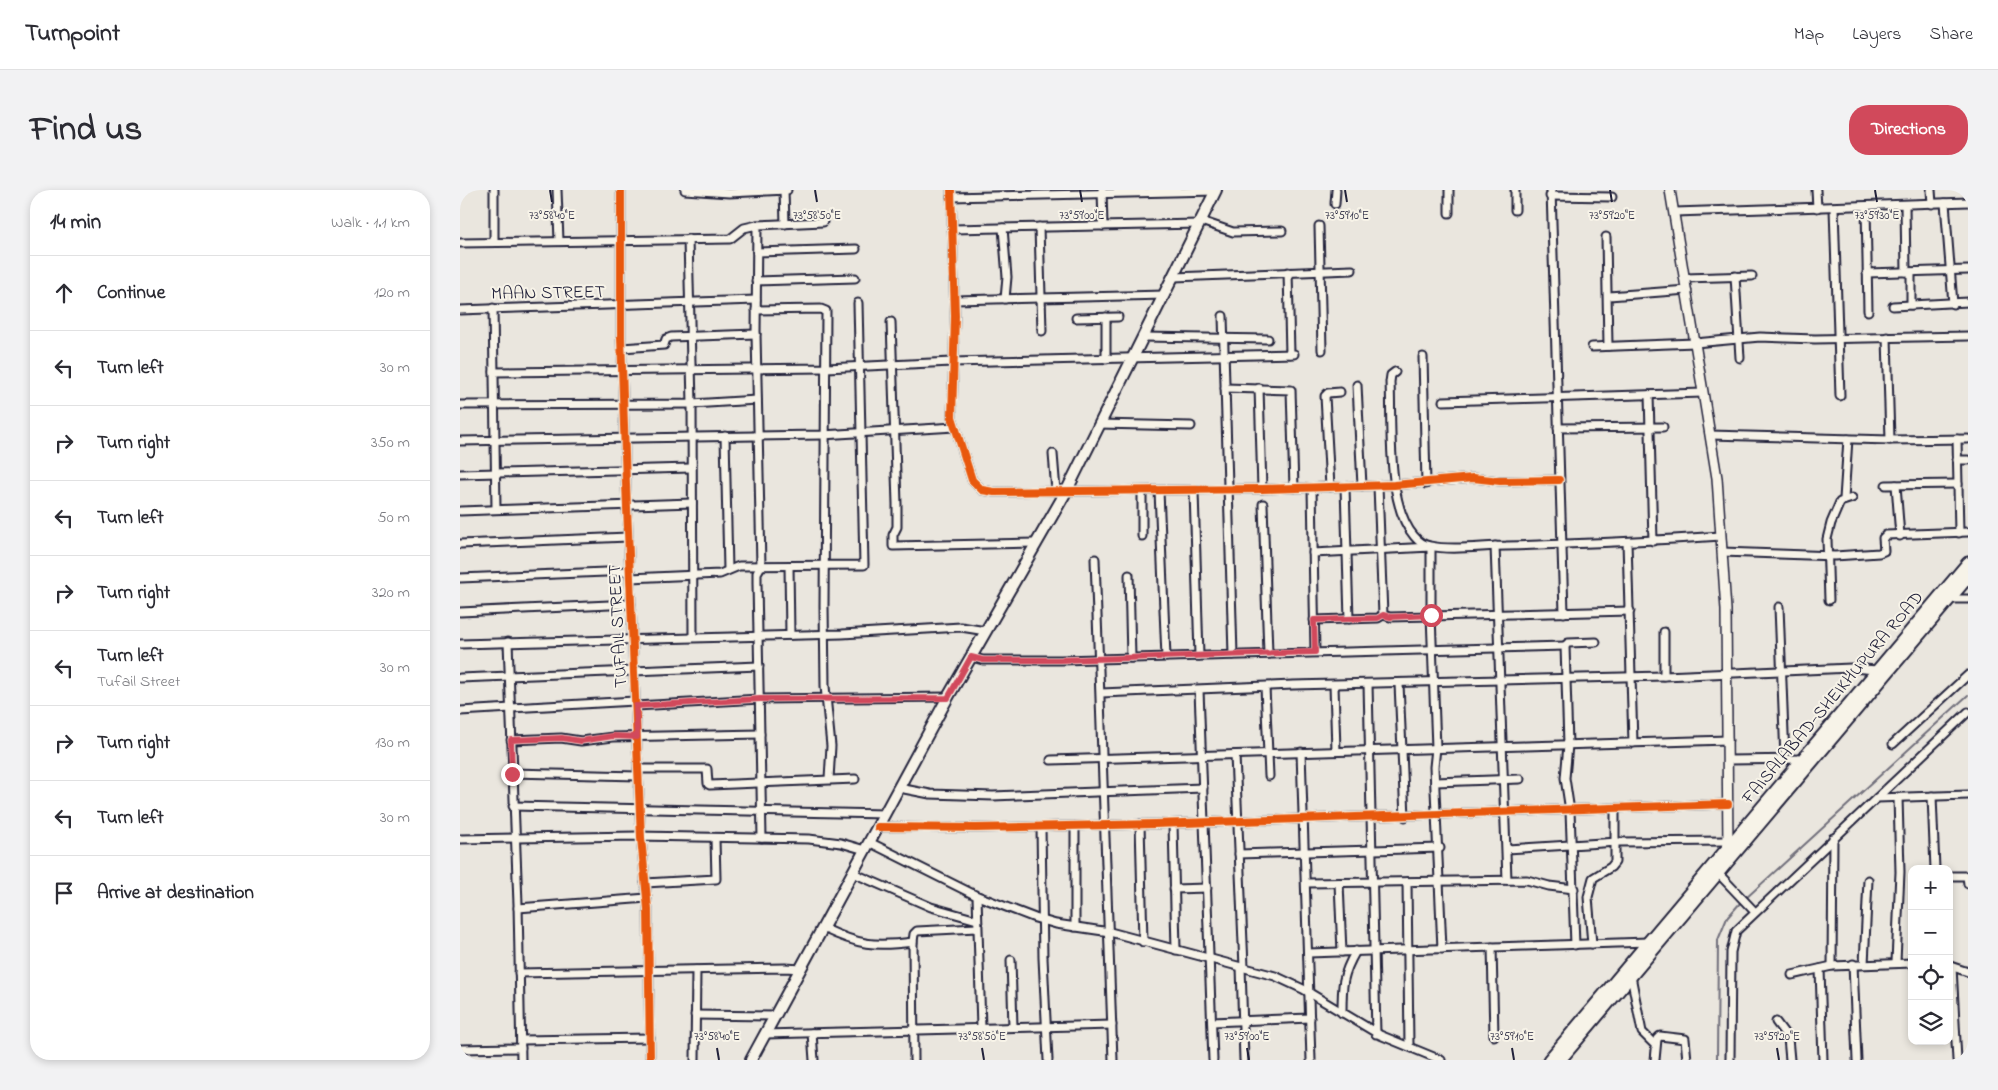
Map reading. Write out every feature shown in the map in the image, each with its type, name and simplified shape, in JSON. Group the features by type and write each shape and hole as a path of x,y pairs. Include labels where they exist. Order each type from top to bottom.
{"highway":[{"name":"FAISALABAD-SHEIKHUPURA ROAD","path":"1549,1060 1648,942 1716,870 1728,845 1968,563"},
{"name":"FAISALABAD-SHEIKHUPURA ROAD","path":"1567,1057 1716,870 1968,577"}],"main road":[{"path":"751,1060 948,698 1067,490 1131,358 1166,295 1216,190"}],"street":[{"path":"494,190 494,242"},
{"path":"557,190 559,241"},
{"name":"TUFAIL STREET","path":"622,190 621,306 626,505 641,838 646,898 650,1060"},
{"path":"685,190 729,193 785,190 785,224"},
{"path":"1216,190 951,193 955,300 952,417 972,480 978,488 994,492 1067,490 1194,491 1394,486 1473,478 1500,481 1560,480"},
{"path":"1335,204 1336,190"},
{"path":"1449,190 1449,213"},
{"path":"1515,190 1515,210"},
{"path":"1507,848 1616,842 1728,845 1728,674 1717,478 1670,190"},
{"path":"1816,190 1817,208"},
{"path":"1931,190 1932,204"},
{"path":"1102,192 1103,226"},
{"path":"1564,613 1550,193 1612,197"},
{"path":"1675,212 1866,207 1968,202"},
{"path":"1945,203 1953,304"},
{"path":"1905,205 1911,305"},
{"path":"1866,207 1868,311"},
{"path":"1834,208 1840,396"},
{"path":"460,243 730,239 744,228 757,225 823,222"},
{"path":"952,230 1200,222 1233,232 1282,230"},
{"path":"757,225 756,334 761,566 757,573 757,635 762,838"},
{"path":"1319,226 1322,350"},
{"path":"1039,227 1042,330"},
{"path":"1003,228 1007,277 1006,299"},
{"path":"1606,237 1606,279 1609,296 1608,346"},
{"path":"688,239 692,404 693,637"},
{"path":"757,252 856,249"},
{"path":"1174,278 1352,270"},
{"path":"1867,273 1968,270"},
{"path":"494,372 826,368 952,362 1292,354 1288,272"},
{"path":"1735,276 1740,358"},
{"path":"1685,278 1752,276"},
{"path":"756,281 855,278"},
{"path":"1609,296 1687,290"},
{"path":"955,300 1166,295"},
{"name":"MAAN STREET","path":"460,310 756,300"},
{"path":"1893,306 1968,302"},
{"path":"460,578 630,574 692,575 720,574 739,566 864,565 858,303"},
{"path":"493,308 496,509"},
{"path":"756,310 826,310 824,566 825,686 828,698 831,746 829,779"},
{"path":"1222,316 1233,655"},
{"path":"1076,318 1118,317"},
{"path":"1106,318 1106,359"},
{"path":"891,322 896,429 897,527 893,535 893,546 1036,544"},
{"path":"622,348 664,345 668,338 756,334"},
{"path":"1592,347 1694,343 1739,338 1968,336"},
{"path":"1143,337 1224,340 1268,339"},
{"path":"1887,337 1890,440"},
{"path":"1423,357 1426,484"},
{"path":"1396,372 1390,378 1394,486 1406,525 1415,537 1431,547"},
{"path":"1357,385 1362,486"},
{"path":"1225,388 1259,388 1292,391 1294,488"},
{"path":"1259,388 1262,489"},
{"path":"1330,487 1325,396 1328,392 1340,392"},
{"path":"1443,400 1703,393"},
{"path":"1649,395 1653,541"},
{"path":"460,405 692,404 757,400"},
{"path":"1099,424 1191,426"},
{"path":"460,440 758,436 955,427"},
{"path":"1558,428 1664,427"},
{"path":"725,436 728,570"},
{"path":"1710,436 1890,440 1968,439"},
{"path":"1829,600 1828,556 1830,523 1838,505 1848,499 1848,439"},
{"path":"1957,439 1959,533"},
{"path":"1053,454 1056,491"},
{"path":"1957,460 1968,460"},
{"path":"460,474 691,468"},
{"path":"1886,485 1958,484"},
{"path":"1378,486 1383,615"},
{"path":"1896,486 1900,536"},
{"path":"1345,487 1349,619"},
{"path":"1312,488 1315,652"},
{"path":"1142,491 1142,536"},
{"path":"1159,491 1166,656"},
{"path":"1194,491 1199,656"},
{"path":"460,511 692,503"},
{"path":"1263,504 1268,654"},
{"path":"1722,552 1781,552 1828,556 1882,553 1884,550 1884,536 1968,532"},
{"path":"1313,553 1431,547 1653,541 1721,536"},
{"path":"460,544 628,537"},
{"path":"1627,542 1633,743"},
{"path":"1495,546 1501,746 1508,880"},
{"path":"1431,547 1431,615 1436,748 1435,782 1440,848 1442,949"},
{"path":"1095,559 1110,932 1113,1060"},
{"path":"789,566 790,635"},
{"path":"1128,574 1131,658"},
{"path":"1950,599 1968,599"},
{"path":"460,612 631,604"},
{"path":"1779,608 1785,759"},
{"path":"1314,620 1378,618 1383,615 1390,617 1630,611"},
{"path":"460,644 825,634 961,627 986,631"},
{"path":"1664,632 1664,676"},
{"path":"508,642 518,908 521,1060"},
{"path":"971,657 983,660 1131,658 1564,646 1568,643 1596,642"},
{"path":"1564,646 1568,745 1566,778 1572,844 1575,945"},
{"path":"460,678 759,666"},
{"path":"1101,693 1265,686 1728,674 1851,668 1877,670"},
{"path":"1893,744 1968,675"},
{"path":"1368,684 1376,1034"},
{"path":"1399,684 1405,817"},
{"path":"1334,685 1336,751"},
{"path":"1265,686 1269,776"},
{"path":"1199,690 1213,1060"},
{"path":"460,711 510,707 760,699 948,698"},
{"path":"1730,1060 1732,943 1738,926 1968,712"},
{"path":"511,740 562,738 581,741 613,736 760,734"},
{"path":"1051,760 1728,740"},
{"path":"1301,752 1307,883 1311,1060"},
{"path":"1235,755 1244,1060"},
{"path":"1728,760 1803,759"},
{"path":"512,774 706,769 708,784 710,785 855,778"},
{"path":"1435,782 1520,779"},
{"path":"899,788 930,794 993,796 1203,788"},
{"path":"1877,798 1968,795"},
{"path":"1932,796 1935,865"},
{"path":"1896,962 1900,872 1898,797"},
{"path":"878,827 1041,827 1172,824 1437,816 1728,804"},
{"path":"513,806 885,814"},
{"path":"1592,944 1588,897 1590,885 1597,874 1613,865 1616,860 1615,809"},
{"path":"1140,824 1142,942"},
{"path":"1172,824 1176,950"},
{"path":"1074,826 1075,927"},
{"path":"1041,827 1048,1060"},
{"path":"460,840 762,838 830,841 867,846 977,896 1043,920 1110,932 1275,976 1309,993 1376,1034 1441,1060"},
{"path":"1832,966 1833,838"},
{"path":"645,883 716,879 715,839"},
{"path":"1239,854 1440,848"},
{"path":"1716,870 1755,912"},
{"path":"853,873 931,907 977,924"},
{"path":"1953,876 1966,875 1968,882"},
{"path":"1307,883 1531,880 1548,886 1574,889"},
{"path":"1864,964 1868,880"},
{"path":"1407,882 1409,1046"},
{"path":"1339,883 1342,952"},
{"path":"1174,889 1207,888"},
{"path":"977,896 980,1028"},
{"path":"518,908 646,898"},
{"path":"914,1060 914,934 917,931 977,924"},
{"path":"823,928 863,944 887,945 913,942"},
{"path":"1308,953 1648,942"},
{"path":"1492,948 1494,1036"},
{"path":"1342,1013 1342,982 1347,974 1348,965 1356,952"},
{"path":"1011,960 1013,1028"},
{"path":"1792,975 1832,966 1908,963"},
{"path":"1853,964 1857,1060"},
{"path":"1953,968 1968,972"},
{"path":"519,973 801,969"},
{"path":"1820,969 1823,1060"},
{"path":"695,1060 696,970"},
{"path":"1631,976 1642,1032 1655,1045"},
{"path":"1953,998 1957,1060"},
{"path":"695,1015 776,1016"},
{"path":"1212,1022 1310,1018"},
{"path":"1776,1022 1788,1038 1790,1060"},
{"path":"765,1034 1112,1025"},
{"path":"812,1033 814,1060"},
{"path":"1655,1060 1656,1039 1660,1036 1682,1037 1687,1042 1687,1060"},
{"path":"460,1049 650,1038"}],"waterway":[{"path":"1745,899 1968,695"},
{"path":"1717,1060 1718,940 1727,918 1741,902"}],"cycle path":[{"path":"621,190 621,337 641,838 648,909 650,1060"},
{"path":"951,190 955,316 952,417 972,480 982,490 994,492 1262,489 1394,485 1473,478 1500,481 1559,480"},
{"path":"878,827 976,828 1155,824 1728,804"}],"route":[{"path":"512,774 511,740 562,738 581,741 613,736 637,737 636,706 760,699 948,698 971,657 983,660 1060,660 1315,652 1314,620 1378,618 1383,615 1390,617 1431,615"}]}
